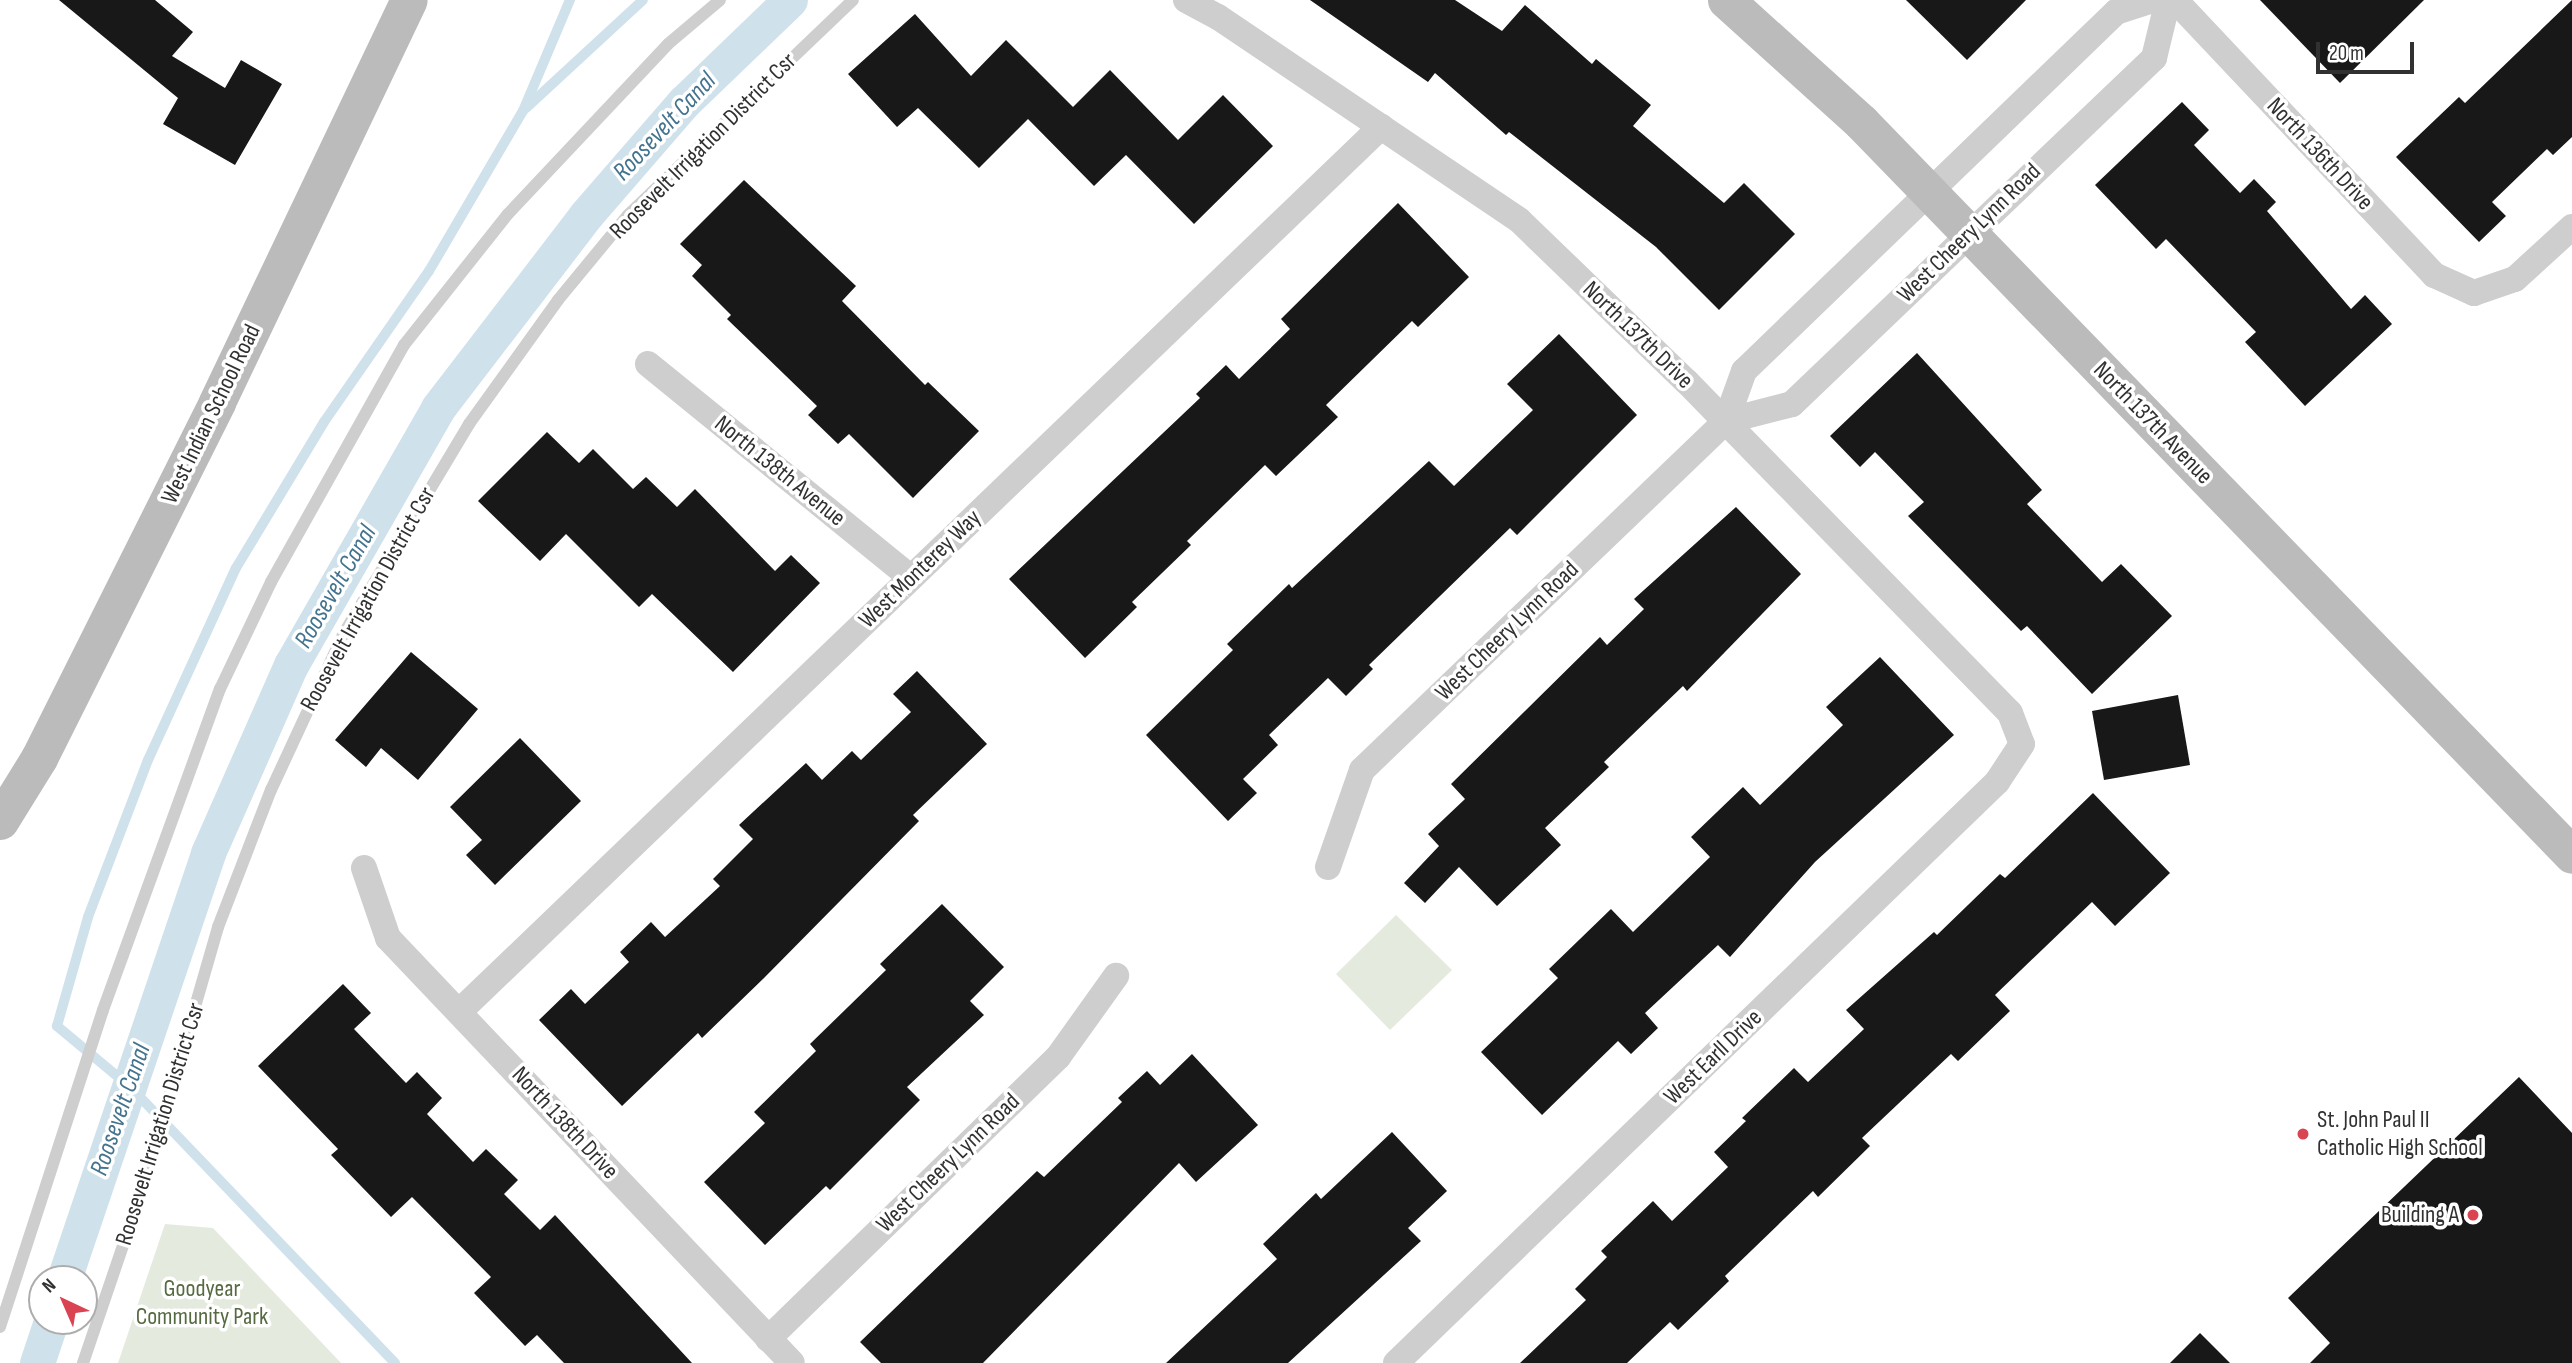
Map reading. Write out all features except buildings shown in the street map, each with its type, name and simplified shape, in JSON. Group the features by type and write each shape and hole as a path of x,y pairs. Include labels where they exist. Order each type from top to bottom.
{"street":[{"name":"West Indian School Road","path":"0,821 40,758 211,414 409,0"},
{"name":"North 137th Drive","path":"1186,0 1218,17 1519,220 1726,421 2010,713 2022,744"},
{"name":"North 137th Avenue","path":"1726,0 1852,113 2572,855"},
{"name":"West Cheery Lynn Road","path":"1328,867 1362,770 1726,421 1744,371 2116,12 2153,0"},
{"name":"West Cheery Lynn Road","path":"1726,421 1792,404 2154,58 2168,0"},
{"name":"North 136th Drive","path":"2175,0 2434,275 2474,293 2515,279 2572,227"},
{"name":"West Monterey Way","path":"460,1011 1381,127"},
{"name":"North 138th Avenue","path":"648,364 911,578"},
{"name":"West Earll Drive","path":"1396,1363 1997,782 2022,744"},
{"name":"North 138th Drive","path":"364,868 388,938 792,1363"},
{"name":"West Cheery Lynn Road","path":"768,1339 1058,1057 1116,976"}],"lane":[{"path":"0,1327 67,1116 211,715 271,582 404,345 508,214 668,44 720,0"},
{"name":"Roosevelt Irrigation District Csr","path":"83,1363 144,1187 218,927 271,790 356,611 469,424 558,300 628,215 853,0"}],"green space":[{"path":"1396,915 1452,970 1390,1030 1336,974"},
{"name":"Goodyear Community Park","path":"165,1224 213,1228 341,1363 118,1363"}],"waterway":[{"path":"395,1363 129,1086 57,1026 88,917 148,760 236,568 324,422 429,271 523,111 570,0"},
{"path":"526,108 643,0"},
{"name":"Roosevelt Canal","path":"69,1265 208,853 291,665 438,408 586,215 684,102 790,0"},
{"name":"Roosevelt Canal","path":"37,1363 46,1335"}],"place":[{"name":"St. John Paul II Catholic High School","path":"2303,1134"},
{"name":"Building A","path":"2473,1215"}]}
